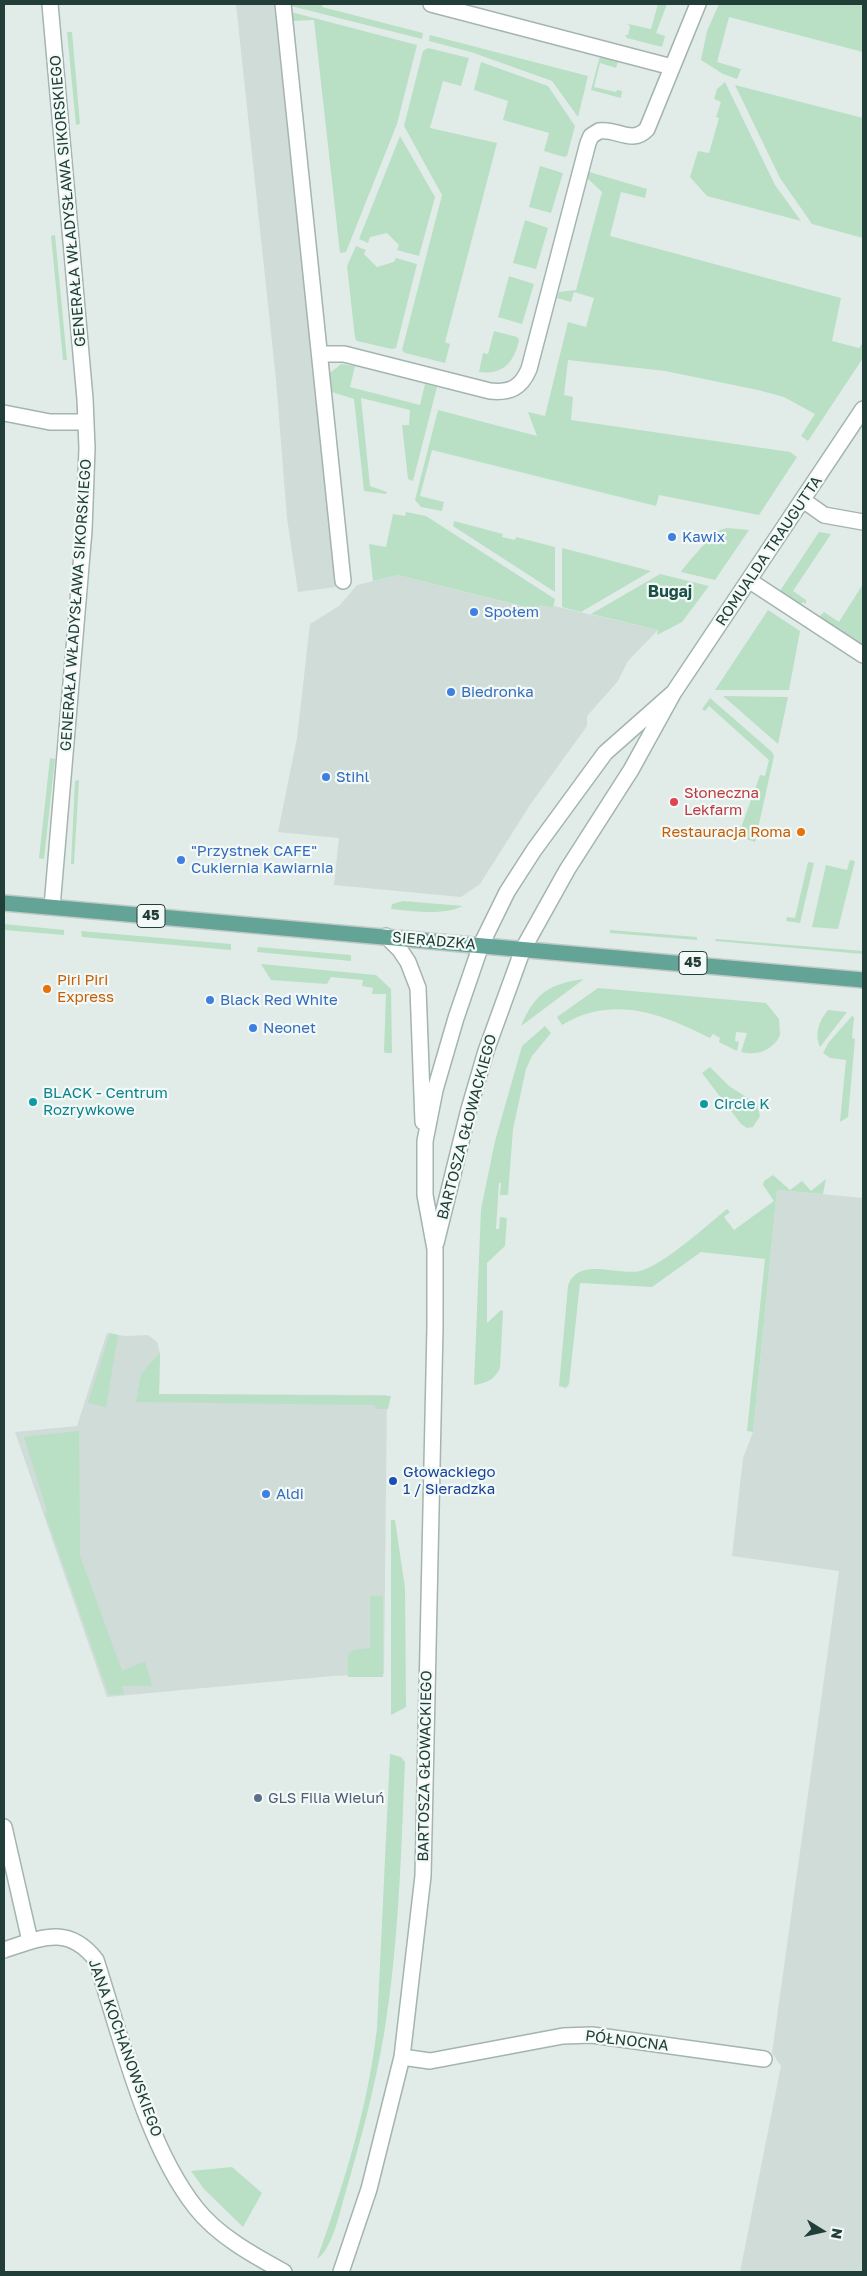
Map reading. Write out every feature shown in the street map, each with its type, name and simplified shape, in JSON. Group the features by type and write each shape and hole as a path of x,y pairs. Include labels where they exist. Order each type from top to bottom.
{"main road":[{"name":"SIERADZKA","path":"4,903 863,980"}],"street":[{"name":"GENERAŁA WŁADYSŁAWA SIKORSKIEGO","path":"50,4 86,422 84,530 52,907"},
{"path":"283,4 343,581"},
{"path":"431,4 672,67"},
{"path":"320,354 344,354 490,391 503,392 515,389 524,382 591,136 604,130 632,137 642,134 647,129 698,4"},
{"name":"ROMUALDA TRAUGUTTA","path":"523,949 567,870 631,770 674,692 750,581 863,409"},
{"path":"4,412 50,422 86,422"},
{"path":"803,500 824,515 863,522"},
{"path":"750,581 863,655"},
{"name":"ROMUALDA TRAUGUTTA","path":"481,945 507,892 534,850 605,753 674,692"},
{"path":"386,936 400,950 408,962 418,988 420,1090 425,1141"},
{"name":"BARTOSZA GŁOWACKIEGO","path":"341,2272 369,2189 402,2057 423,1876 434,1383 435,1249 425,1196 425,1141 435,1090 481,945"},
{"name":"BARTOSZA GŁOWACKIEGO","path":"435,1249 484,1059 523,949"},
{"path":"4,1827 30,1941"},
{"name":"JANA KOCHANOWSKIEGO","path":"4,1950 53,1935 72,1939 86,1948 96,1960 147,2116 178,2182 197,2209 222,2234 284,2272"},
{"name":"PÓŁNOCNA","path":"402,2057 430,2062 563,2036 592,2035 764,2059"}],"shaded area":[{"path":"236,4 274,4 336,587 298,592 287,518 276,380"},
{"path":"398,575 537,610 539,605 553,608 554,606 658,630 628,661 618,681 587,716 587,726 530,805 480,884 461,897 334,885 339,838 278,832 297,738 310,624 339,606 357,585"},
{"path":"777,1190 863,1198 863,2272 740,2272 781,2066 772,2053 839,1571 732,1556 743,1458 753,1432"},
{"path":"107,1333 125,1336 148,1335 157,1342 160,1353 159,1394 387,1395 384,1674 333,1676 107,1697 15,1432 77,1426"}],"green space":[{"path":"290,4 323,4 322,7 423,33 422,39 291,6"},
{"path":"658,4 667,4 656,33 665,36 662,47 627,38 625,35 628,35 630,27 628,24 651,29"},
{"path":"719,4 863,4 863,52 729,17 717,62 741,69 737,79 723,74 701,60 707,31"},
{"path":"291,12 417,45 397,124 346,252 340,253 314,20 292,21"},
{"path":"67,32 72,32 80,124 76,125"},
{"path":"430,35 588,76 578,117 552,81 471,52 429,41"},
{"path":"428,48 469,58 461,86 443,81 430,128 497,143 445,342 450,344 445,363 405,353 402,350 442,195 404,126 423,51"},
{"path":"600,56 618,62 616,68 600,63 594,87 616,92 617,90 622,91 621,98 591,90"},
{"path":"481,62 548,86 575,126 567,156 564,157 544,151 549,133 503,120 508,101 474,90"},
{"path":"725,82 775,185 801,221 707,196 690,177 698,151 709,153 719,118 716,117 721,102 714,99 717,89"},
{"path":"735,85 863,118 863,238 812,224 780,178"},
{"path":"400,136 435,197 419,256 397,250 399,245 387,233 370,237 368,243 359,239"},
{"path":"540,166 563,173 551,213 529,207"},
{"path":"589,172 647,189 645,198 621,192 610,236 841,298 832,341 859,348 863,342 863,358 808,441 801,436 815,414 784,397 665,371 568,360 564,395 573,397 571,420 790,452 797,457 759,515 659,495 656,506 432,450 420,496 444,502 442,511 421,507 415,500 438,410 537,436 528,412 545,416 568,322 586,327 594,298 574,292 571,302 557,298 559,292 576,290 602,192 587,178"},
{"path":"525,220 548,228 536,269 513,263"},
{"path":"55,235 67,360 63,360 51,236"},
{"path":"356,246 366,250 364,254 377,267 394,262 396,258 417,264 396,348 392,349 357,341 355,338 347,266"},
{"path":"509,276 534,284 522,324 498,317"},
{"path":"494,331 517,337 519,340 517,348 506,366 495,372 479,372 483,353 488,354"},
{"path":"341,364 355,366 350,387 420,405 425,384 437,387 413,481 408,479 402,425 409,425 410,410 361,398 370,486 387,492 386,494 364,491 354,399 332,392 330,373"},
{"path":"406,512 426,516 555,599 553,608 539,605 538,610 398,575 373,581 369,544 386,547 393,514 405,516"},
{"path":"454,521 503,534 502,537 515,540 516,537 555,547 555,592 453,526"},
{"path":"727,528 749,530 715,580 681,572 713,535"},
{"path":"819,532 831,534 793,591 806,600 806,604 803,602 800,605 780,591"},
{"path":"562,548 651,571 581,612 562,607"},
{"path":"660,574 709,586 682,622 657,635 658,630 591,614"},
{"path":"863,584 863,646 821,619 820,616 824,612 839,622"},
{"path":"768,610 800,631 789,690 715,690"},
{"path":"723,696 788,697 778,744"},
{"path":"710,698 772,752 774,756 755,842 738,836 760,775 765,776 769,760 709,706 705,711 702,709"},
{"path":"50,758 55,759 44,859 39,858"},
{"path":"79,780 74,864 71,864 75,781"},
{"path":"850,860 855,861 838,929 812,927 826,865 847,870"},
{"path":"808,862 814,863 800,923 786,921 787,917 795,918"},
{"path":"403,901 463,906 437,912 391,909 392,904"},
{"path":"4,924 64,930 64,935 4,930"},
{"path":"610,930 697,937 697,940 610,933"},
{"path":"81,931 231,944 231,950 82,937"},
{"path":"716,939 863,951 863,954 715,941"},
{"path":"258,947 351,955 351,961 257,952"},
{"path":"261,964 376,975 391,989 392,1053 385,1053 384,1051 386,994 372,994 373,988 362,986 363,980 331,977 327,984 271,980"},
{"path":"584,979 521,1026 532,1005 545,992 561,984"},
{"path":"598,988 766,1003 779,1019 780,1035 773,1045 764,1051 747,1053 741,1052 747,1033 736,1032 735,1041 739,1042 737,1051 719,1042 720,1038 713,1034 710,1038 674,1021 637,1011 618,1009 600,1011 581,1016 562,1025 557,1017"},
{"path":"828,1010 847,1012 820,1047 817,1037 818,1028"},
{"path":"852,1016 854,1017 852,1038 855,1039 848,1117 840,1122 846,1060 830,1058 823,1053 829,1042"},
{"path":"545,1026 551,1033 532,1056 526,1069 513,1129 508,1195 500,1195 501,1183 499,1183 496,1229 499,1229 500,1217 507,1218 505,1246 487,1263 487,1323 501,1310 503,1311 500,1368 490,1380 474,1385 481,1209 495,1141 522,1046"},
{"path":"710,1067 729,1086 757,1104 760,1116 753,1127 747,1128 741,1124 702,1073"},
{"path":"773,1175 790,1190 802,1181 811,1191 826,1179 823,1194 777,1190 753,1432 747,1431 765,1259 701,1252 652,1287 580,1283 569,1384 566,1388 559,1386 568,1286 573,1277 589,1269 631,1272 650,1267 685,1244 727,1209 730,1212 724,1217 734,1230 774,1201 763,1185 764,1181"},
{"path":"110,1333 118,1335 106,1407 88,1403"},
{"path":"160,1353 159,1394 391,1396 388,1409 376,1409 375,1405 136,1402 141,1374"},
{"path":"79,1431 80,1556 122,1671 145,1661 152,1686 122,1686 124,1694 109,1695 45,1513 47,1511 24,1437"},
{"path":"391,1520 395,1520 405,1588 406,1707 391,1715"},
{"path":"370,1596 382,1596 383,1600 383,1677 348,1677 348,1654 354,1650 370,1648"},
{"path":"390,1754 401,1757 405,1762 399,1898 389,2000 376,2074 352,2171 332,2238 323,2254 317,2259 354,2145 373,2058 377,2028"},
{"path":"232,2167 262,2193 243,2227 204,2189 191,2171"}],"place":[{"name":"Kawix","path":"672,537"},
{"name":"Społem","path":"474,612"},
{"name":"Biedronka","path":"451,692"},
{"name":"Stihl","path":"326,777"},
{"name":"Słoneczna Lekfarm","path":"674,802"},
{"name":"Restauracja Roma","path":"801,832"},
{"name":"\"Przystnek CAFE\" Cukiernia Kawiarnia","path":"181,860"},
{"name":"Piri Piri Express","path":"47,989"},
{"name":"Black Red White","path":"210,1000"},
{"name":"Neonet","path":"253,1028"},
{"name":"BLACK - Centrum Rozrywkowe","path":"33,1102"},
{"name":"Circle K","path":"704,1104"},
{"name":"Głowackiego 1 / Sieradzka","path":"393,1481"},
{"name":"Aldi","path":"266,1494"},
{"name":"GLS Filia Wieluń","path":"258,1798"}],"district":[{"name":"Bugaj","path":"670,592"}]}
